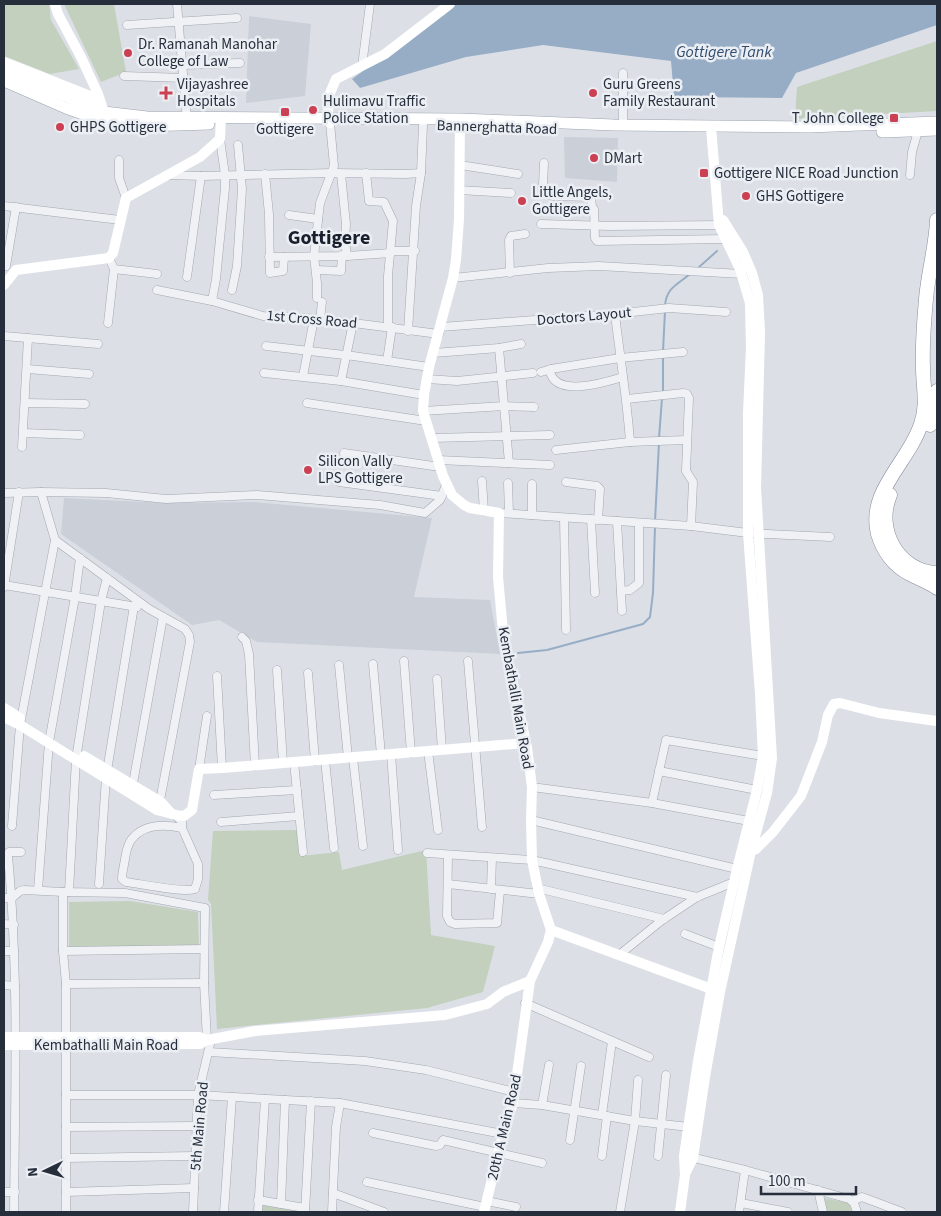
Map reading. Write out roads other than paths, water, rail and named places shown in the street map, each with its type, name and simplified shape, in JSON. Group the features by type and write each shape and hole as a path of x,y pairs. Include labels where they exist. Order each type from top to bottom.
{"highway":[{"path":"937,220 926,297 922,366 926,402 924,414 914,442 883,490 876,514 876,524 881,543 890,559 902,570 937,588"},
{"path":"937,391 933,416 923,445 890,496 885,513 887,529 898,554 903,560 916,568 937,573"}],"main road":[{"path":"4,72 100,114"},
{"name":"Bannerghatta Road","path":"4,81 66,108 100,114 145,126 187,120 329,120 712,130 937,130"},
{"name":"Bannerghatta Road","path":"329,120 423,125 460,123 623,125 712,130 937,122"}],"street":[{"path":"55,4 58,14 98,94 100,114"},
{"path":"177,4 187,120"},
{"path":"362,66 370,4"},
{"path":"316,270 341,271 344,256 346,224 337,173 334,166 329,120 330,93 336,79 385,54 450,4"},
{"path":"127,25 237,18"},
{"path":"4,62 90,96 100,114"},
{"path":"183,65 240,63"},
{"path":"623,125 624,73"},
{"path":"124,76 184,78"},
{"path":"212,302 216,279 225,175 220,139 221,120"},
{"path":"460,123 458,240 453,278 424,395 424,416 446,486 452,495 464,505 484,511 691,526 753,533 830,537"},
{"path":"408,331 423,125"},
{"path":"680,1212 685,1175 705,1077 716,991 719,947 737,868 747,850 749,821 763,756 748,413 751,348 750,303 742,274 726,239 721,222 716,196 712,130"},
{"path":"910,175 912,152 918,131"},
{"path":"126,198 200,157 220,139"},
{"path":"232,290 237,266 241,174 238,145"},
{"path":"9,267 109,258 113,253 126,198 119,178 118,160"},
{"path":"544,163 543,185 548,194 552,196 591,196 594,209 595,238 597,241 726,239"},
{"path":"460,165 518,174"},
{"path":"303,376 317,319 319,300 314,256 320,203 337,173"},
{"path":"366,173 369,201 384,202 393,221 388,276 390,327 387,361"},
{"path":"169,175 421,173"},
{"path":"265,174 269,214 270,273 284,271 284,257"},
{"path":"187,277 201,176"},
{"path":"459,190 511,193"},
{"path":"4,206 120,220"},
{"path":"4,285 9,267 8,236 16,207"},
{"path":"289,215 318,219"},
{"path":"541,224 594,226 721,222"},
{"path":"689,1157 689,1127 698,1061 716,991 747,850 767,793 772,758 766,646 753,533 760,332 758,295 752,273 743,252 721,222"},
{"path":"510,273 509,240 511,236 525,234"},
{"path":"269,257 344,256 415,250"},
{"path":"108,323 114,269 109,258"},
{"path":"453,278 548,268 600,266 742,274"},
{"path":"114,269 157,274"},
{"name":"1st Cross Road","path":"156,290 212,302 263,316 353,322 408,331 440,330"},
{"name":"Doctors Layout","path":"440,330 665,308 726,312"},
{"path":"615,314 627,399 630,442"},
{"path":"342,381 353,322"},
{"path":"4,336 98,344"},
{"path":"22,447 28,338"},
{"path":"434,353 499,348 521,344"},
{"path":"266,346 430,367"},
{"path":"499,348 509,463"},
{"path":"427,379 456,381 537,372 620,358 683,352"},
{"path":"27,369 89,374"},
{"path":"551,369 551,376 562,385 586,386 624,377"},
{"path":"264,373 342,381 424,395"},
{"path":"627,399 687,394 689,398 686,471 693,482 691,526"},
{"path":"25,403 85,404"},
{"path":"307,403 424,416 504,406 534,407"},
{"path":"23,433 80,435"},
{"path":"432,438 550,435"},
{"path":"556,450 630,442 686,440"},
{"path":"344,453 439,463 550,465"},
{"path":"482,481 484,511"},
{"path":"339,482 442,496"},
{"path":"566,482 597,486 600,489 595,520 595,593"},
{"path":"504,513 508,483"},
{"path":"532,484 532,515"},
{"path":"4,493 106,493 166,500 257,495 380,505 425,513 440,500 446,486"},
{"path":"19,492 4,586 149,609"},
{"path":"12,826 20,722 55,540 41,492"},
{"name":"Kembathalli Main Road","path":"504,513 498,577 502,621 506,653 526,743 532,787 532,860 538,891 551,930"},
{"path":"564,518 566,630"},
{"path":"617,521 622,611"},
{"path":"621,591 630,590 638,583 639,522"},
{"path":"55,540 149,609 185,630 189,635 190,642 159,806"},
{"path":"38,890 49,739 75,597 80,558"},
{"path":"66,1212 66,984 63,951 66,892 77,756 101,601 107,578"},
{"path":"99,884 106,773 134,606"},
{"path":"132,789 163,617"},
{"path":"242,637 246,641 249,654 255,766"},
{"path":"404,661 411,753"},
{"path":"468,661 482,827"},
{"path":"373,664 398,850"},
{"path":"339,665 363,846"},
{"path":"277,670 283,763"},
{"path":"308,673 334,848"},
{"path":"217,676 222,768"},
{"path":"437,679 442,750"},
{"path":"747,850 760,845 774,832 802,796 822,742 828,715 834,704 840,703 879,713 937,721"},
{"path":"4,708 20,722 173,814 182,822 182,828 198,864 198,879 195,888 191,890 174,889 126,882 122,879 122,876 131,839 143,830 156,826 169,825 182,828"},
{"path":"173,814 184,816 192,810 206,716"},
{"path":"4,717 20,722"},
{"path":"652,803 666,740 763,756"},
{"path":"199,768 255,766 526,743"},
{"path":"428,751 438,830"},
{"path":"294,762 303,852"},
{"path":"660,771 757,790"},
{"path":"532,787 652,803 749,821"},
{"path":"214,795 297,790"},
{"path":"221,822 299,816"},
{"path":"531,820 737,868"},
{"path":"14,1212 16,1041 14,925 8,898 9,852 21,852"},
{"path":"427,853 532,860 697,897"},
{"path":"448,855 447,916 450,922 455,924 497,924 500,891"},
{"path":"492,858 492,889"},
{"path":"8,898 20,891 38,890 124,893 126,882"},
{"path":"619,955 697,897 734,882"},
{"path":"448,884 500,891 538,891 664,920"},
{"name":"5th Main Road","path":"124,893 205,908 204,983 209,1052 198,1095 193,1212"},
{"path":"4,924 14,925"},
{"path":"530,981 548,942 551,930 716,991"},
{"path":"685,934 719,947"},
{"path":"63,951 204,949"},
{"path":"4,951 14,951"},
{"name":"Kembathalli Main Road","path":"4,1037 16,1041 200,1044 209,1040 255,1031 445,1015 487,1004 514,986 530,981"},
{"name":"20th A Main Road","path":"485,1207 514,1097 525,1003 530,981"},
{"path":"66,984 204,983"},
{"path":"4,986 15,986"},
{"path":"525,1003 649,1058"},
{"name":"Kembathalli Main Road","path":"4,1045 16,1041"},
{"path":"602,1156 612,1041"},
{"path":"209,1052 365,1061 426,1070 542,1105 634,1121 689,1127"},
{"path":"542,1105 548,1065"},
{"path":"570,1140 581,1066"},
{"path":"658,1156 666,1075"},
{"path":"620,1212 634,1121 638,1080"},
{"path":"66,1095 198,1095 340,1103 503,1134"},
{"path":"224,1212 232,1097"},
{"path":"258,1212 265,1099"},
{"path":"280,1204 285,1100"},
{"path":"258,1200 305,1210 311,1101"},
{"path":"332,1212 336,1126 340,1103"},
{"path":"66,1127 197,1126"},
{"path":"373,1133 436,1146 440,1145 443,1140 542,1163"},
{"path":"66,1158 195,1156"},
{"path":"689,1157 745,1170 852,1200 862,1197 902,1212"},
{"path":"739,1212 745,1170"},
{"path":"367,1182 485,1207 516,1207"},
{"path":"66,1192 194,1188"},
{"path":"818,1190 823,1212"},
{"path":"4,1192 14,1192"},
{"path":"333,1193 384,1212"},
{"path":"852,1200 856,1212"},
{"path":"741,1203 788,1212"}],"water":[{"name":"Gottigere Tank","path":"456,4 937,4 937,25 796,73 782,98 674,97 671,61 543,45 466,57 360,88 352,79"}],"waterway":[{"path":"698,268 717,251"},
{"path":"665,306 670,291 690,274"},
{"path":"663,351 665,311"},
{"path":"663,356 663,394"},
{"path":"659,438 662,398"},
{"path":"655,521 659,443"},
{"path":"518,653 547,650 643,624 650,617 653,593 655,526"}],"place":[{"name":"Dr. Ramanah Manohar College of Law","path":"128,53"},
{"name":"Vijayashree Hospitals","path":"166,93"},
{"name":"Guru Greens Family Restaurant","path":"593,93"},
{"name":"Hulimavu Traffic Police Station","path":"313,110"},
{"name":"Gottigere","path":"285,112"},
{"name":"T John College","path":"894,118"},
{"name":"GHPS Gottigere","path":"60,127"},
{"name":"DMart","path":"594,158"},
{"name":"Gottigere NICE Road Junction","path":"704,173"},
{"name":"GHS Gottigere","path":"746,196"},
{"name":"Little Angels, Gottigere","path":"522,201"},
{"name":"Silicon Vally LPS Gottigere","path":"308,470"}],"district":[{"name":"Gottigere","path":"329,237"}]}
